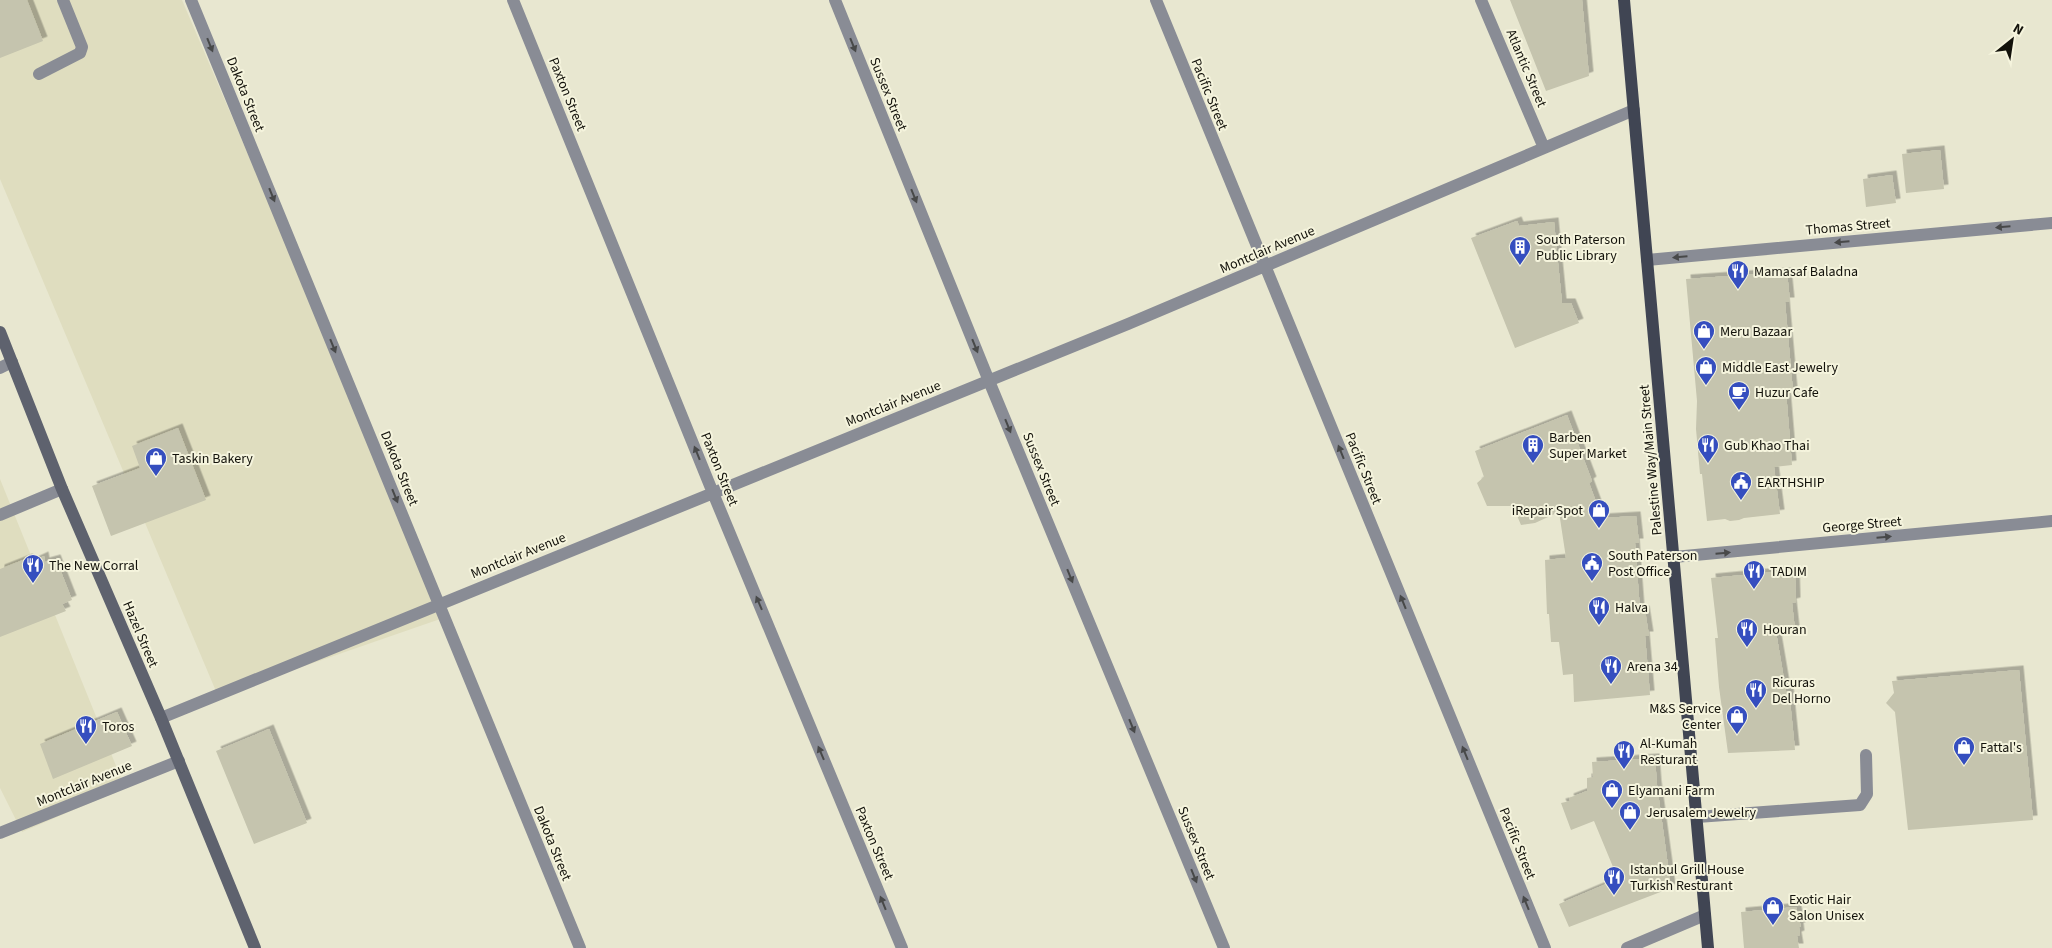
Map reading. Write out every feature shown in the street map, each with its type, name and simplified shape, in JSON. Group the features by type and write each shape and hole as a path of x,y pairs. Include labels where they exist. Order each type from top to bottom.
{"main road":[{"name":"Palestine Way/Main Street","path":"1624,0 1708,948"}],"street":[{"path":"39,74 80,54 82,47 63,0"},
{"name":"Dakota Street","path":"191,0 580,948"},
{"name":"Paxton Street","path":"513,0 713,492 902,948"},
{"name":"Sussex Street","path":"835,0 989,381 1224,948"},
{"name":"Pacific Street","path":"1156,0 1545,948"},
{"name":"Atlantic Street","path":"1481,0 1544,148"},
{"name":"Montclair Avenue","path":"161,718 989,381 1634,110"},
{"name":"Thomas Street","path":"1647,260 2052,223"},
{"name":"Hazel Street","path":"0,332 6,365 161,718 255,948"},
{"path":"0,514 62,490"},
{"name":"George Street","path":"1674,557 2052,521"},
{"path":"1697,817 1860,805 1867,794 1866,755"},
{"name":"Montclair Avenue","path":"0,834 179,761"},
{"path":"1627,948 1706,915"}],"shaded area":[{"path":"0,0 182,0 446,617 218,696 0,179"},
{"path":"0,479 125,788 22,832 0,788"}],"building":[{"path":"0,0 27,0 43,41 0,58"},
{"path":"1510,0 1582,0 1589,76 1546,91"},
{"path":"1940,150 1944,189 1906,193 1902,154"},
{"path":"1892,175 1896,203 1866,207 1863,179"},
{"name":"South Paterson Public Library","path":"1517,221 1519,226 1554,222 1562,303 1571,303 1579,323 1515,348 1471,238"},
{"path":"1787,272 1790,302 1785,302 1793,392 1786,392 1792,465 1774,467 1780,514 1730,521 1725,519 1707,521 1696,429 1697,401 1686,279"},
{"path":"1567,415 1592,481 1589,483 1602,518 1636,516 1639,543 1635,543 1640,610 1645,610 1649,636 1645,636 1650,695 1574,702 1573,674 1563,675 1559,642 1551,642 1549,614 1547,614 1545,560 1566,558 1559,512 1535,523 1521,525 1513,506 1487,506 1477,483 1484,477 1475,451"},
{"name":"Taskin Bakery","path":"178,428 206,500 111,536 92,486 140,468 132,446"},
{"name":"The New Corral","path":"44,556 45,562 56,559 72,600 62,604 66,611 0,637 0,569 28,558 31,562"},
{"path":"1795,570 1796,602 1792,603 1795,630 1776,632 1786,691 1789,691 1795,750 1728,753 1719,687 1715,638 1718,638 1711,578"},
{"name":"Fattal's","path":"2019,670 2033,820 1908,830 1895,712 1886,703 1894,693 1892,681"},
{"name":"Toros","path":"117,712 132,746 53,779 40,744"},
{"path":"269,729 307,823 254,844 216,751"},
{"path":"1655,758 1671,888 1569,927 1559,904 1618,879 1594,821 1571,830 1561,803 1570,801 1569,798 1587,791 1587,778 1593,777 1592,762"},
{"name":"Exotic Hair Salon Unisex","path":"1796,907 1801,927 1799,927 1800,935 1797,936 1799,948 1744,948 1741,912"}],"place":[{"name":"South Paterson Public Library","path":"1520,266"},
{"name":"Mamasaf Baladna","path":"1738,290"},
{"name":"Meru Bazaar","path":"1704,350"},
{"name":"Middle East Jewelry","path":"1706,386"},
{"name":"Huzur Cafe","path":"1739,411"},
{"name":"Barben Super Market","path":"1533,464"},
{"name":"Gub Khao Thai","path":"1708,464"},
{"name":"Taskin Bakery","path":"156,477"},
{"name":"EARTHSHIP","path":"1741,501"},
{"name":"iRepair Spot","path":"1599,529"},
{"name":"South Paterson Post Office","path":"1592,582"},
{"name":"The New Corral","path":"33,584"},
{"name":"TADIM","path":"1754,590"},
{"name":"Halva","path":"1599,626"},
{"name":"Houran","path":"1747,648"},
{"name":"Arena 34","path":"1611,685"},
{"name":"Ricuras Del Horno","path":"1756,709"},
{"name":"M&S Service Center","path":"1737,735"},
{"name":"Toros","path":"86,745"},
{"name":"Fattal's","path":"1964,766"},
{"name":"Al-Kumah Resturant","path":"1624,770"},
{"name":"Elyamani Farm","path":"1612,809"},
{"name":"Jerusalem Jewelry","path":"1630,831"},
{"name":"Istanbul Grill House Turkish Resturant","path":"1614,896"},
{"name":"Exotic Hair Salon Unisex","path":"1773,926"}]}
